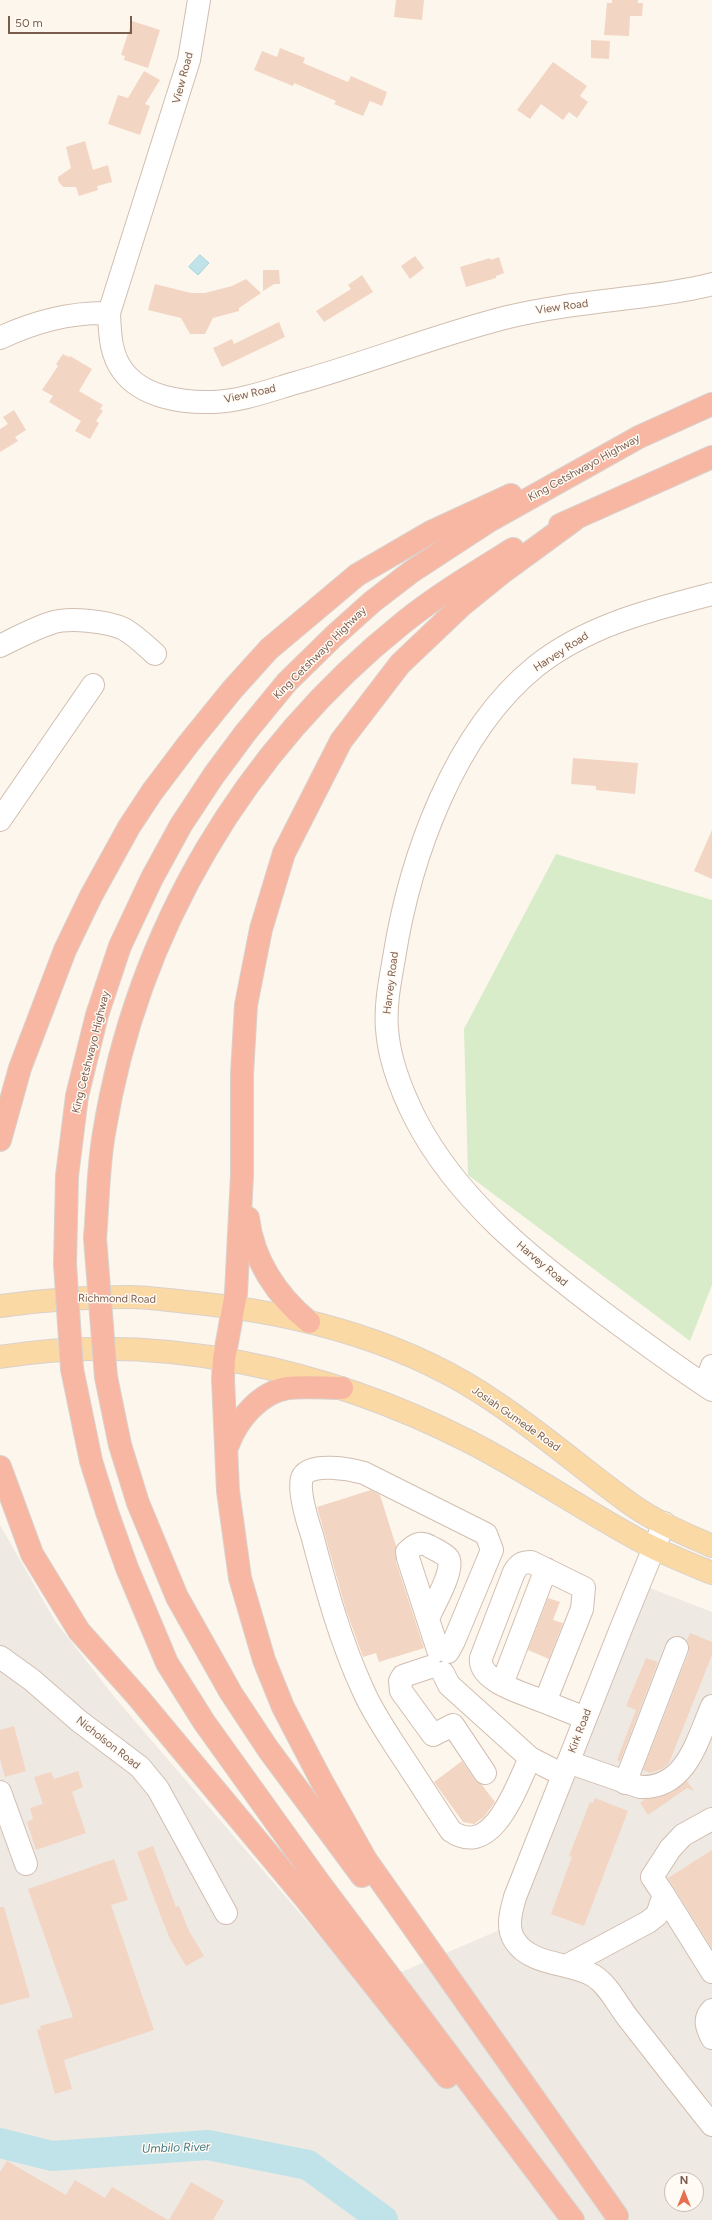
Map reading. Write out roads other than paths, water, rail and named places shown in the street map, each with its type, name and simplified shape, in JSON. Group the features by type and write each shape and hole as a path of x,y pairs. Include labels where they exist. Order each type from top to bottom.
{"highway":[{"name":"King Cetshwayo Highway","path":"520,2150 318,1880 204,1722 167,1663 127,1568 107,1512 91,1461 72,1370 65,1264 67,1176 78,1096 97,1015 120,946 152,878 181,825 214,775 246,732 287,682 372,602 411,572 489,522 639,437 712,404"},
{"path":"0,1140 20,1068 33,1031 65,950 91,896 129,827 152,792 232,690 264,655 357,575 408,545 462,517 639,437"},
{"path":"618,2218 347,1857 268,1749 231,1693 177,1597 138,1503 120,1445 106,1377 95,1238 104,1133 131,1017 149,965 170,915 205,851 234,803 274,752 317,702 370,651 405,621 456,584 508,552 560,524 574,520 712,457"},
{"path":"574,520 503,572 461,606 400,664 341,741 321,777 284,853 261,929 246,1005 241,1115 242,1175 234,1307 224,1359 223,1378 228,1445 228,1491 240,1578 264,1660 283,1707 320,1778 366,1860 618,2218"},
{"path":"242,1175 248,1221 255,1249 279,1293 290,1307 309,1322"},
{"path":"228,1445 233,1430 245,1414 270,1394 287,1388 342,1388"},
{"path":"0,1468 32,1554 79,1631 142,1702 305,1898 445,2075 520,2150 573,2220"}],"main road":[{"name":"Richmond Road","path":"0,1306 79,1298 131,1297 234,1307"},
{"name":"Josiah Gumede Road","path":"234,1307 309,1322 366,1339 404,1353 445,1372 495,1401 633,1506 712,1546"},
{"path":"0,1356 97,1348 150,1351 224,1359 297,1374 342,1388 391,1406 471,1442 654,1548 712,1573"}],"street":[{"name":"View Road","path":"199,0 189,60 109,313 110,338 115,357 131,380 144,389 158,394 186,400 213,402 248,397 353,367 470,327 536,310 675,292 712,284"},
{"path":"0,338 15,331 74,315 109,313"},
{"name":"Harvey Road","path":"710,1380 664,1358 559,1280 503,1231 476,1204 444,1165 416,1120 403,1093 395,1069 389,1046 387,1026 388,995 395,950 401,920 417,864 435,814 456,767 482,725 514,687 536,666 560,650 593,632 622,620 712,594"},
{"path":"0,646 52,622 72,620 97,622 123,629 141,641 155,654"},
{"path":"0,820 93,685"},
{"path":"485,1773 453,1725 433,1735 402,1691 400,1681 403,1676 440,1660 454,1641 492,1550 486,1534 364,1473 349,1469 328,1468 312,1470 306,1473 301,1482 304,1506 341,1637 363,1691 377,1717 451,1831 465,1837 476,1836 486,1833 494,1827 530,1758"},
{"name":"Kirk Road","path":"568,1965 529,1954 516,1942 511,1931 510,1923 515,1897 585,1718 664,1523"},
{"path":"545,1702 582,1609 585,1593 583,1586 531,1562 519,1565 514,1572 481,1658 482,1670 494,1680 502,1684 545,1702 585,1718"},
{"path":"502,1684 546,1569"},
{"path":"428,1618 449,1685 530,1758 565,1769 625,1783 652,1787 663,1785 673,1778 691,1757 712,1706"},
{"path":"625,1783 676,1648"},
{"name":"Nicholson Road","path":"0,1657 32,1680 79,1721 140,1767 158,1789 226,1913"},
{"path":"0,1792 26,1864"},
{"path":"712,1819 682,1836 670,1849 652,1877 712,1972"},
{"path":"568,1965 648,1922 657,1915 664,1895"},
{"path":"568,1965 593,1976 605,1984 619,2006 712,2125"},
{"path":"712,2010 706,2018 706,2023 712,2038"}],"water":[{"path":"200,255 209,263 198,275 189,267"}],"waterway":[{"name":"Umbilo River","path":"0,2143 52,2156 208,2145 308,2165 383,2220"}]}
